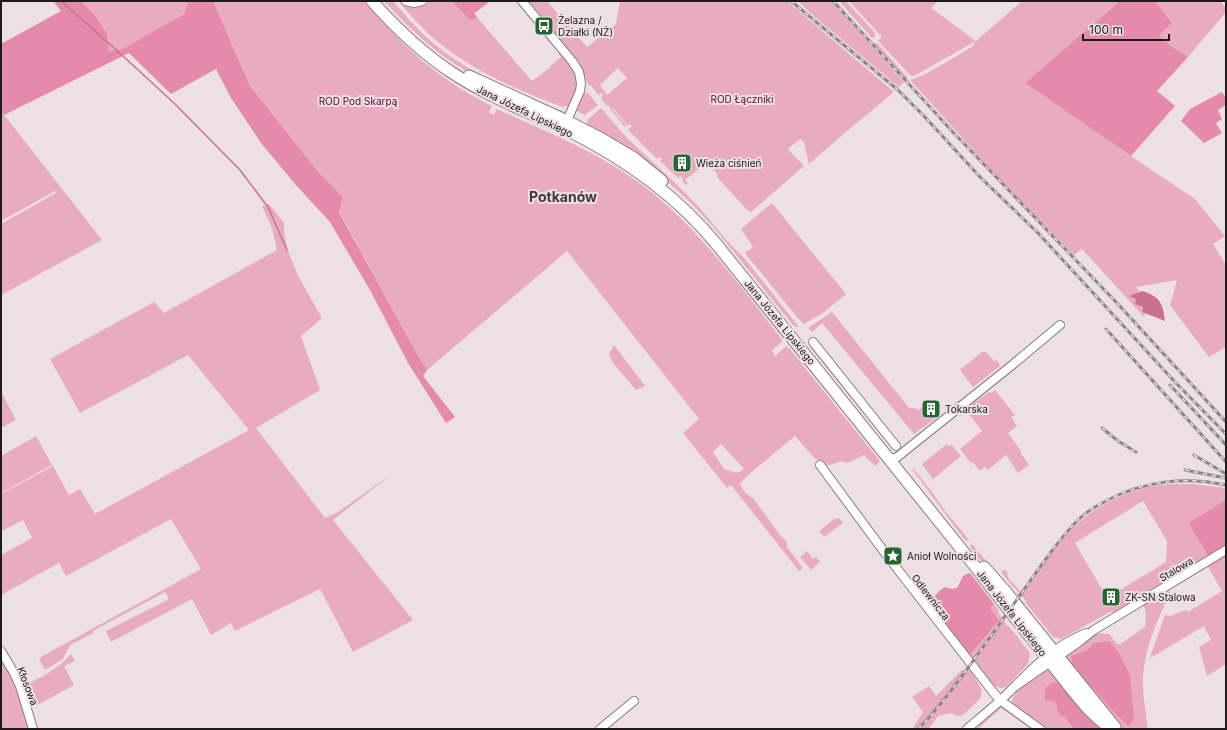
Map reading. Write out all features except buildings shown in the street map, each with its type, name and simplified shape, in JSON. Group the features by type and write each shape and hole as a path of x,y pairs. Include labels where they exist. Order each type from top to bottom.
{"main road":[{"name":"Jana Józefa Lipskiego","path":"372,1 415,45 452,73 486,94 602,139 634,158 697,213 730,250 893,460 1052,657 1091,711 1112,729"},
{"name":"Jana Józefa Lipskiego","path":"380,1 416,38 434,53 459,70 565,125"},
{"name":"Jana Józefa Lipskiego","path":"1052,657 1117,729"}],"street":[{"path":"406,1 414,3 422,1"},
{"path":"522,1 572,61 579,72 581,83 580,92 565,125"},
{"path":"893,460 1060,325"},
{"path":"813,342 896,446"},
{"name":"Odlewnicza","path":"820,465 993,692 1000,700 1040,729"},
{"name":"Stalowa","path":"967,729 1052,657 1079,642 1094,630 1226,550"},
{"name":"Kłosowa","path":"1,651 20,686 33,729"},
{"path":"993,692 1000,694 1011,691"},
{"path":"993,692 995,699 994,706"},
{"path":"600,729 634,701"}],"green space":[{"path":"81,1 189,1 189,3 184,14 122,49 108,51 93,13"},
{"name":"ROD Pod Skarpą","path":"213,1 365,1 397,37 422,61 456,86 492,106 489,112 494,115 497,109 592,153 628,175 665,203 718,258 781,338 782,342 772,350 775,356 786,346 789,348 880,461 875,466 864,455 848,463 841,461 831,465 822,465 819,460 815,459 795,436 748,475 740,484 745,493 753,498 780,535 787,542 787,547 803,568 799,571 731,485 727,488 683,433 699,419 567,251 427,370 339,211 343,197 320,174 250,86","holes":["721,444 744,469 737,473 724,469 713,452"]},
{"path":"384,1 393,1 426,37 467,67 509,89 565,112 562,114 471,74 459,67 424,41"},
{"path":"398,1 412,7 423,5 430,1 490,1 474,14 532,81 551,67 550,66 561,57 559,54 561,52 568,60 576,74 578,85 569,108 516,88 471,65 431,36"},
{"name":"ROD Łączniki","path":"529,1 547,1 587,47 616,24 620,1 787,1 894,92 809,164 804,142 800,139 788,149 804,166 751,212 747,210 717,177 717,174 708,162 685,180 688,183 686,185 680,176 678,178 660,161 662,159 660,157 657,159 628,130 632,126 629,124 628,126 612,107 612,109 626,125 625,127 610,109 611,108 601,99 603,95 602,93 598,95 591,85 589,85 578,61","holes":["618,68 627,78 607,95 600,85"]},
{"path":"798,1 831,1 904,82 899,87 810,13"},
{"path":"839,1 846,1 875,33 875,37 871,37"},
{"path":"849,1 939,1 931,8 976,41 914,76 911,76 878,41 882,37"},
{"path":"1022,1 1120,1 1025,83 1195,199 1225,236 1213,244 1226,265 1226,347 1209,357 1170,305 1177,280 1136,287 1140,292 1130,296 1136,299 1143,307 1142,312 1145,313 1144,317 1082,249 1074,255 993,172 910,80 924,75 972,47 976,41"},
{"path":"1155,1 1220,1 1226,8 1226,12 1188,57 1159,36 1172,23"},
{"path":"876,42 907,77 907,80 874,44"},
{"path":"585,93 588,93 598,105 585,115 576,111"},
{"path":"601,108 627,138 698,206 728,242 746,260 799,327 792,324 716,230 692,204 617,141 587,124 588,119"},
{"path":"1,111 102,240 1,295 1,224 56,193 55,191 1,221"},
{"path":"772,203 846,294 824,312 804,324 745,253 753,247 741,229"},
{"path":"269,204 284,223 287,248 291,260 322,318 301,336 320,390 256,428 325,518 338,512 393,473 333,520 413,620 353,652 320,589 235,631 231,623 211,635 192,599 111,642 106,631 169,599 165,592 70,645 63,659 45,670 39,658 201,569 171,519 66,576 59,563 1,595 1,555 32,538 23,520 2,531 1,494 53,466 69,495 80,489 95,514 249,430 188,355 80,413 50,359 154,302 164,313 277,250 272,228 262,206"},
{"path":"832,312 909,408 915,408 918,410 928,402 929,404 926,407 932,414 935,411 938,414 937,417 914,434 822,323 812,332 808,328"},
{"path":"614,345 645,386 636,390 613,363 609,354"},
{"path":"813,345 876,425 873,425 810,347"},
{"path":"982,352 986,352 994,361 997,360 1000,366 973,387 960,370"},
{"path":"995,390 1015,415 1011,417 1017,426 1008,433 1029,465 1018,473 1006,455 988,470 985,467 980,471 973,462 971,463 960,449 982,431 966,408 989,392 991,393"},
{"path":"1,391 16,420 1,428"},
{"path":"36,436 52,465 1,493 1,456"},
{"path":"947,444 949,446 951,444 961,456 933,479 922,464"},
{"path":"913,468 969,540 966,541 959,532 912,469"},
{"path":"1194,484 1226,488 1226,545 1114,612 1110,612 1061,639 1053,637 1025,602 1026,601 1023,597 1021,597 1022,594 1018,594 1019,593 1001,572 1005,570 1007,572 1008,578 1020,591 1074,527 1088,515 1112,500 1129,493 1154,486","holes":["1143,501 1167,541 1166,562 1107,598 1075,543"]},
{"path":"839,518 843,523 824,537 819,531 834,519"},
{"path":"972,544 997,574 982,562 975,554 970,546"},
{"path":"807,551 813,559 816,557 820,562 811,570 800,557"},
{"path":"1226,554 1226,664 1207,676 1199,647 1211,640 1204,626 1150,658 1165,615 1170,616 1186,610 1188,612 1222,591 1207,565"},
{"path":"1168,590 1170,593 1149,644 1144,665 1143,689 1148,729 1121,729 1093,698 1066,659 1069,652 1095,633 1109,634 1117,644 1120,644 1145,627 1146,613 1143,604"},
{"path":"994,604 1001,617 1002,616 1005,620 1004,621 1007,626 1008,625 1030,653 1028,664 1006,687 1001,688 994,687 969,656 999,622 990,608"},
{"path":"71,654 75,661 64,666 74,685 28,710 23,689 24,686 61,664"},
{"path":"1,655 12,674 31,729 1,729"},
{"path":"962,670 971,671 982,690 980,699 963,715 957,716 950,713 938,716 929,729 913,729 923,712 912,697 929,686 936,696"},
{"path":"1044,670 1052,671 1108,729 1047,729 1012,704 1013,697 1016,693 1015,692"},
{"path":"1001,705 1034,729 1031,729 1001,708 979,728 977,725"}],"shaded area":[{"path":"53,1 81,1 93,13 107,34 109,51 122,49 184,14 189,1 213,1 250,86 320,174 343,197 339,212 427,370 423,376 455,417 446,423 408,363 370,290 330,222 295,184 261,143 231,98 216,69 171,94 129,53 4,115 1,111 1,44 61,11"},
{"path":"452,1 490,1 474,13 477,17 472,20 468,18"},
{"path":"1120,1 1155,1 1172,23 1159,36 1188,57 1157,91 1175,106 1131,156 1025,83"},
{"path":"1222,92 1226,98 1226,105 1218,110 1222,119 1216,123 1222,133 1204,143 1181,121 1190,109"},
{"path":"1142,291 1157,298 1162,305 1165,321 1142,312 1143,307 1135,304 1136,299 1129,296"},
{"path":"1226,500 1226,545 1208,556 1189,523"},
{"path":"969,573 994,604 990,608 999,621 969,656 930,605 940,590 945,587 952,589 957,588 963,576"},
{"path":"1109,641 1119,653 1130,675 1134,720 1128,726 1073,666 1071,656 1087,650 1094,643"},
{"path":"1054,682 1058,683 1100,729 1074,729 1066,718 1060,715 1056,703 1051,700 1046,701 1045,691 1049,685"}],"waterway":[{"path":"61,1 175,104 240,170 268,207 287,250"}],"railway":[{"path":"791,1 898,90 980,177 1038,233 1174,381 1226,434"},
{"path":"833,1 951,130 1117,303 1226,422"},
{"path":"1106,329 1226,462"},
{"path":"1170,385 1226,445"},
{"path":"1102,428 1118,441 1136,452"},
{"path":"1194,455 1226,474"},
{"path":"1185,470 1226,478"},
{"path":"918,729 938,707 968,668 1064,535 1084,514 1120,494 1149,485 1180,481 1211,482 1226,485"}],"place":[{"name":"Żelazna / Działki (NŻ)","path":"544,26"},
{"name":"Wieża ciśnień","path":"682,163"},
{"name":"Tokarska","path":"931,409"},
{"name":"Anioł Wolności","path":"893,556"},
{"name":"ZK-SN Stalowa","path":"1111,597"}],"district":[{"name":"Potkanów","path":"563,197"}]}
